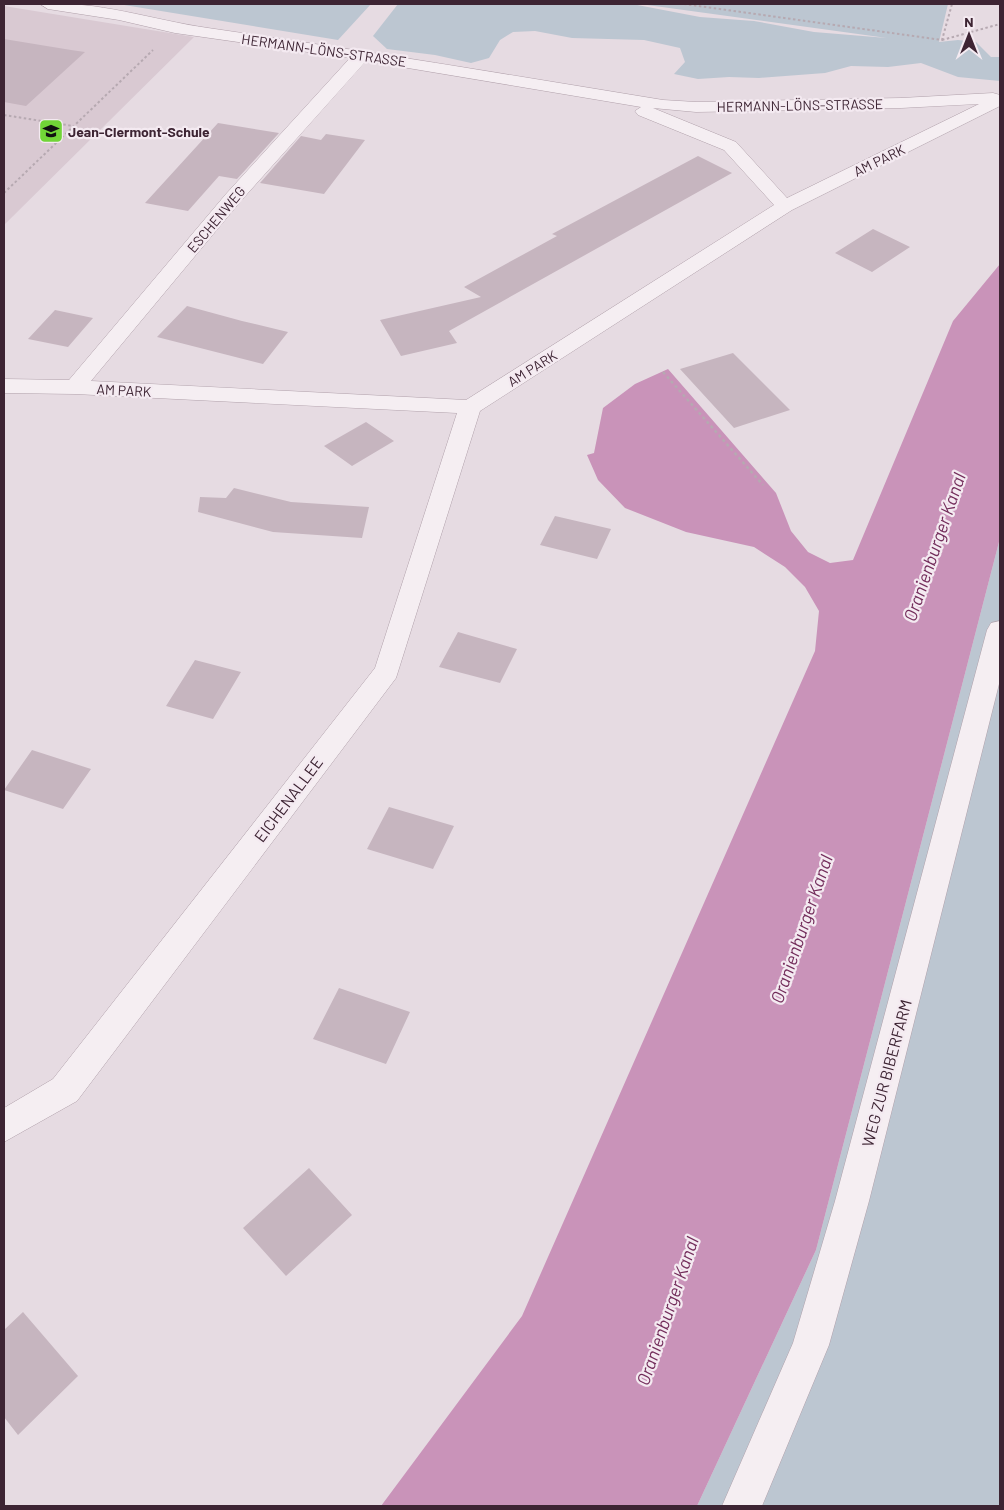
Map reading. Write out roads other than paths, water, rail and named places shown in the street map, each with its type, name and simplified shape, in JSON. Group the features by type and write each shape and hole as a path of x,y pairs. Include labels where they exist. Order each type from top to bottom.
{"street":[{"name":"HERMANN-LÖNS-STRASSE","path":"48,4 119,15 175,28 362,55 663,105 901,103 1000,99"},
{"name":"ESCHENWEG","path":"75,387 233,198 362,55"},
{"name":"HERMANN-LÖNS-STRASSE","path":"601,94 730,146 785,206"},
{"name":"AM PARK","path":"4,386 75,387 470,407 682,274 785,206 1000,99"},
{"name":"EICHENALLEE","path":"4,1126 65,1090 386,671 470,407"},
{"name":"WEG ZUR BIBERFARM","path":"742,1506 810,1345 852,1202 1000,630"}],"water":[{"name":"Oranienburger Kanal","path":"1000,264 1000,538 816,1250 697,1506 381,1506 522,1316 815,651 819,611 805,587 785,567 754,547 686,532 625,508 598,480 587,455 594,453 603,408 635,384 668,369 776,493 791,531 808,552 830,563 853,560 953,321"}],"place":[{"name":"Jean-Clermont-Schule","path":"51,131"}]}
